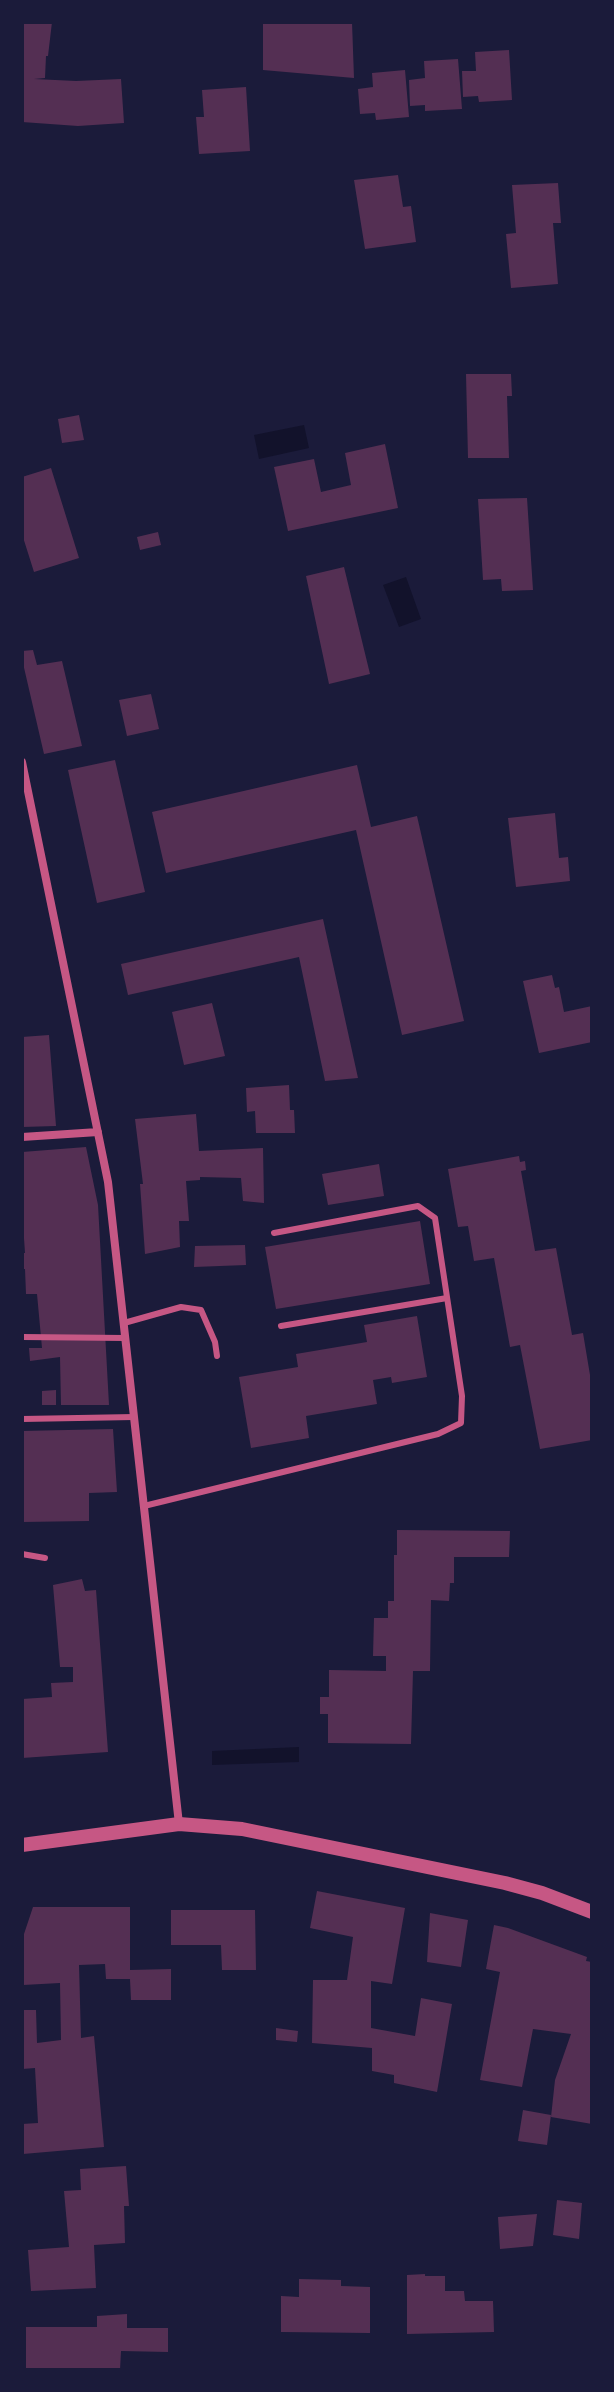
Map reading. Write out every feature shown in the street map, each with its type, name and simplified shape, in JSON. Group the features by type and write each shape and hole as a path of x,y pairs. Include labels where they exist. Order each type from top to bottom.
{"street":[{"path":"22,762 108,1182 179,1824"},
{"path":"22,1137 98,1132"},
{"path":"22,1845 179,1824 269,1833 542,1893 592,1912"}],"lane":[{"path":"144,1506 438,1434 461,1423 462,1396 435,1218 418,1206 274,1233"},
{"path":"281,1326 447,1298"},
{"path":"124,1323 181,1307 201,1310 215,1342 217,1356"},
{"path":"22,1337 125,1338"},
{"path":"22,1419 134,1417"},
{"path":"22,1554 45,1558"}],"shaded area":[{"path":"304,425 309,448 259,459 254,435"},
{"path":"406,577 421,619 399,627 383,585"},
{"path":"299,1747 299,1762 212,1765 212,1751"}],"building":[{"path":"22,22 52,22 45,78 34,79 121,79 124,123 78,126 22,122"},
{"path":"263,22 352,22 354,78 263,70"},
{"path":"509,50 512,100 479,102 478,96 463,97 462,71 476,71 475,52"},
{"path":"458,59 462,109 425,111 425,105 410,106 409,80 425,78 424,61"},
{"path":"405,70 409,117 376,120 375,113 360,114 358,89 373,87 372,73"},
{"path":"246,87 250,151 199,154 196,117 204,117 202,90"},
{"path":"398,175 403,207 411,206 416,242 365,249 354,180"},
{"path":"558,183 561,223 553,223 558,284 511,288 506,234 516,233 512,185"},
{"path":"466,374 511,374 512,396 507,396 509,458 468,458"},
{"path":"79,415 84,440 62,443 58,419"},
{"path":"385,444 398,508 288,531 274,467 314,459 321,492 351,485 345,453"},
{"path":"51,468 79,558 34,572 22,534 22,477"},
{"path":"527,498 533,590 502,591 501,579 483,580 478,499"},
{"path":"158,532 161,545 140,550 137,537"},
{"path":"344,567 370,674 329,684 306,576"},
{"path":"33,650 37,665 62,661 82,746 44,754 22,659 22,651"},
{"path":"151,694 159,729 127,736 119,700"},
{"path":"115,760 145,892 97,903 68,770"},
{"path":"357,765 371,827 417,816 464,1021 402,1035 356,830 166,873 152,812"},
{"path":"555,813 559,858 568,857 570,881 516,887 508,818"},
{"path":"323,919 358,1078 325,1081 299,957 128,995 121,964"},
{"path":"552,975 555,988 559,987 564,1012 592,1006 592,1042 539,1053 523,981"},
{"path":"212,1003 225,1056 184,1065 172,1012"},
{"path":"49,1035 56,1126 22,1127 22,1037"},
{"path":"289,1085 295,1133 256,1133 255,1111 247,1112 246,1088"},
{"path":"196,1114 199,1151 263,1148 264,1203 243,1201 241,1178 200,1177 200,1180 186,1181 189,1221 179,1221 180,1247 145,1254 140,1184 143,1184 135,1119"},
{"path":"86,1147 98,1205 109,1405 61,1405 60,1357 30,1361 29,1348 42,1348 37,1294 26,1294 25,1269 22,1269 22,1253 25,1253 22,1152"},
{"path":"519,1156 520,1162 525,1161 526,1170 521,1171 535,1251 556,1248 572,1335 583,1333 592,1387 592,1440 540,1449 520,1345 510,1347 494,1258 474,1261 468,1226 458,1227 448,1169"},
{"path":"379,1164 384,1196 328,1205 322,1174"},
{"path":"420,1221 430,1284 276,1309 265,1247"},
{"path":"245,1245 246,1265 194,1267 195,1246"},
{"path":"417,1316 427,1377 392,1383 391,1377 373,1380 377,1404 306,1416 309,1438 251,1448 239,1377 298,1367 296,1354 367,1342 364,1325"},
{"path":"56,1390 56,1405 42,1405 42,1391"},
{"path":"113,1429 117,1492 89,1493 89,1521 22,1522 22,1431"},
{"path":"397,1530 510,1531 509,1557 454,1557 454,1583 450,1583 449,1601 431,1600 430,1671 413,1671 411,1744 328,1743 328,1714 320,1714 320,1697 329,1697 329,1670 386,1671 386,1656 373,1656 374,1618 388,1618 388,1601 394,1601"},
{"path":"82,1579 85,1591 96,1590 108,1752 22,1758 22,1699 52,1697 51,1683 73,1682 73,1667 60,1667 53,1585"},
{"path":"317,1891 405,1908 392,1984 371,1981 371,2028 415,2036 421,1998 452,2004 437,2092 394,2083 394,2075 372,2071 372,2048 312,2043 313,1980 347,1980 353,1937 310,1928"},
{"path":"33,1907 130,1907 130,1970 171,1969 171,2000 131,2000 130,1979 106,1979 105,1964 79,1965 81,2038 94,2036 104,2147 23,2154 22,2124 38,2123 35,2068 22,2069 23,2010 36,2010 37,2043 61,2040 60,1983 23,1985 23,1937"},
{"path":"171,1910 255,1910 256,1970 222,1970 221,1945 171,1945"},
{"path":"430,1913 468,1920 461,1967 427,1962"},
{"path":"494,1925 587,1957 586,1961 592,1962 592,2124 551,2117 555,2080 571,2034 533,2029 522,2087 480,2080 500,1972 486,1969"},
{"path":"276,2028 298,2031 297,2042 276,2040"},
{"path":"523,2110 551,2115 547,2145 518,2141"},
{"path":"126,2166 129,2206 124,2206 125,2243 94,2245 96,2288 31,2291 28,2250 69,2247 64,2191 81,2190 80,2169"},
{"path":"557,2200 582,2203 579,2239 553,2235"},
{"path":"537,2214 533,2246 500,2249 498,2217"},
{"path":"407,2275 445,2276 445,2291 464,2291 465,2301 493,2301 494,2332 407,2334"},
{"path":"299,2279 341,2280 341,2286 370,2287 370,2333 281,2332 281,2296 299,2297"},
{"path":"127,2314 127,2328 168,2328 168,2352 121,2351 120,2370 26,2370 26,2327 97,2327 97,2316"}]}
